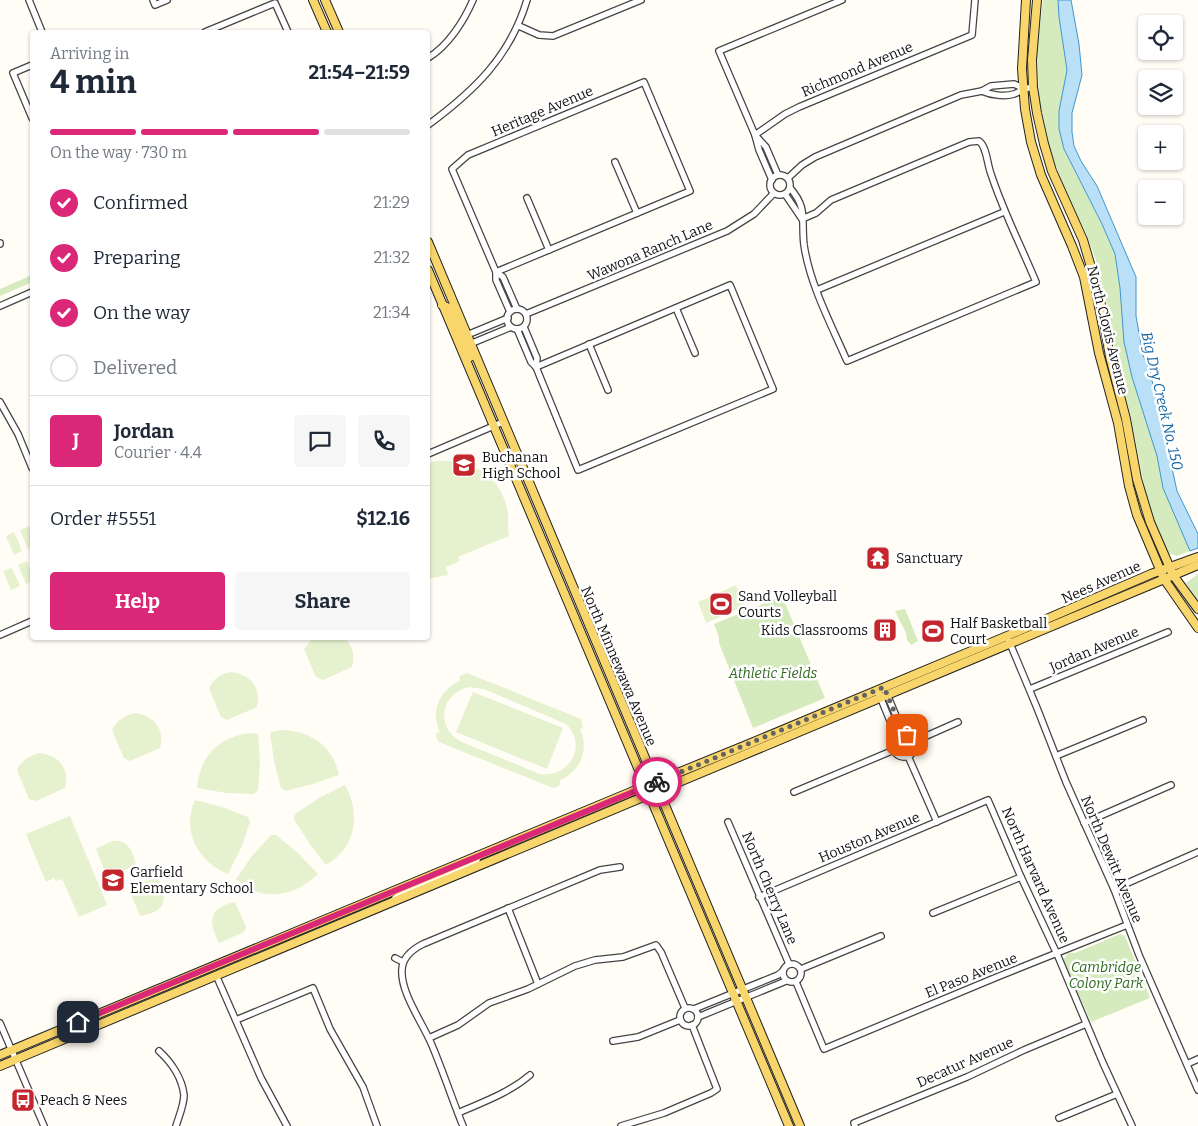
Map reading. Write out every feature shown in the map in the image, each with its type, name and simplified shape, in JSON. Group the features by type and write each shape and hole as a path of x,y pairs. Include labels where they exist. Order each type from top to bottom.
{"main road":[{"path":"313,0 326,30"},
{"path":"325,0 338,30"},
{"name":"North Clovis Avenue","path":"1026,0 1022,49 1023,88 1031,142 1044,182 1084,277 1099,353 1118,423 1131,495 1141,527 1164,579 1198,628"},
{"name":"North Clovis Avenue","path":"1037,0 1032,60 1033,87 1037,113 1052,171 1083,240 1099,294 1110,357 1126,419 1137,478 1150,522 1171,571 1198,609"},
{"name":"North Minnewawa Avenue","path":"430,247 800,1126"},
{"name":"North Minnewawa Avenue","path":"430,275 789,1126"},
{"path":"442,305 450,308 471,360 486,382"},
{"name":"Nees Avenue","path":"0,1055 645,786 1164,579 1171,571 1198,556"},
{"name":"Nees Avenue","path":"1009,640 1160,571 1171,571 1198,565"},
{"path":"582,636 591,632"},
{"name":"Nees Avenue","path":"0,1066 216,974 659,792 882,692"}],"street":[{"path":"29,0 41,30"},
{"path":"154,3 167,0"},
{"path":"430,56 456,30 473,0"},
{"path":"430,124 456,104 486,75 506,48 519,26 527,0"},
{"path":"519,26 539,35 560,35 641,0"},
{"path":"772,180 719,51 842,0"},
{"name":"Richmond Avenue","path":"755,135 785,114 799,107 972,35 975,0"},
{"path":"210,30 275,3 287,30"},
{"path":"30,66 13,73 30,113"},
{"name":"Heritage Avenue","path":"496,272 452,169 468,155 644,82 690,191 637,213"},
{"path":"788,178 802,165 815,157 954,97 982,91 991,86 1014,84 1023,88"},
{"path":"982,91 991,95 1014,94 1023,88 1033,87"},
{"path":"755,135 766,147 778,175"},
{"path":"790,188 785,194 780,195 774,193 770,186 772,180 778,175 783,175 788,178 790,188 802,205 804,212 802,219 806,253 817,290 847,361 1036,282 1004,212 984,147 979,141 974,141 831,200 816,213 802,219"},
{"path":"496,272 637,213 615,162"},
{"name":"Wawona Ranch Lane","path":"526,314 727,231 754,214 774,193"},
{"path":"785,194 802,219"},
{"path":"527,198 549,250"},
{"path":"817,290 1004,212"},
{"path":"496,272 503,277 517,309"},
{"path":"496,272 496,280 509,315 508,323 517,327 537,358 536,366 578,470 773,389 730,285 536,366"},
{"path":"0,306 30,293"},
{"path":"676,308 695,353"},
{"path":"470,344 517,327 527,320 526,314 522,310 517,309"},
{"path":"467,335 509,315 517,309"},
{"path":"588,344 608,390"},
{"path":"0,402 18,434 30,463"},
{"path":"430,453 503,422"},
{"path":"0,634 30,622"},
{"name":"Jordan Avenue","path":"1030,689 1168,632"},
{"name":"North Dewitt Avenue","path":"1009,640 1084,823 1114,889 1164,1017 1198,1090"},
{"path":"882,692 904,735"},
{"path":"882,692 897,738"},
{"path":"1056,756 1143,720"},
{"path":"914,742 958,722"},
{"path":"904,735 910,736 914,742 914,750 908,756 900,756 894,750 894,743 897,738 904,735"},
{"path":"794,792 894,750"},
{"path":"908,756 937,822"},
{"path":"1084,823 1171,785"},
{"name":"Houston Avenue","path":"760,896 988,800"},
{"name":"North Harvard Avenue","path":"988,800 1132,1126"},
{"name":"North Cherry Lane","path":"728,822 789,964"},
{"path":"1114,889 1198,853"},
{"path":"384,906 401,894 474,863 477,860 477,856"},
{"path":"463,1126 429,1038 405,987 402,976 403,962 411,951 417,947 600,870 620,867"},
{"path":"933,914 1021,877"},
{"path":"508,908 538,984"},
{"name":"El Paso Avenue","path":"796,982 824,1049 1128,925"},
{"path":"801,969 881,936"},
{"path":"429,1038 458,1025 489,1003 538,984 585,962 623,957 656,945 661,952 685,1008"},
{"path":"395,958 403,962"},
{"path":"680,1020 680,1015 685,1008 690,1007 694,1009 786,980 796,982 801,976 801,969 796,964 789,964 778,975 744,993"},
{"path":"783,971 783,977 786,980"},
{"path":"216,974 261,1078 288,1126"},
{"path":"236,1020 313,988 330,1029 362,1087 377,1126"},
{"path":"680,1020 685,1025 692,1025 698,1017 734,997"},
{"path":"694,1009 698,1017"},
{"path":"613,1041 638,1037 680,1020"},
{"path":"0,1023 44,1126"},
{"name":"Decatur Avenue","path":"855,1125 1086,1024"},
{"path":"621,1126 664,1113 717,1089 692,1025"},
{"path":"159,1051 174,1067 184,1095 178,1126"},
{"path":"1187,1064 1198,1059"},
{"path":"458,1113 518,1086 530,1075"},
{"path":"1059,1118 1117,1094"}],"green space":[{"path":"1043,0 1058,0 1067,70 1059,111 1059,129 1064,149 1115,254 1132,377 1157,456 1163,488 1190,551 1177,556 1168,553 1155,523 1145,490 1131,417 1118,369 1105,294 1095,257 1085,231 1066,193 1050,149 1039,97 1037,50"},
{"path":"30,276 30,283 0,296 0,289"},
{"path":"436,461 460,463 471,466 490,477 503,496 507,508 509,536 458,557 460,561 446,567 448,575 430,579 430,463"},
{"path":"29,526 30,548 28,549 20,530"},
{"path":"14,532 22,551 14,555 6,536"},
{"path":"27,561 30,569 30,582 26,584 18,565"},
{"path":"12,568 20,586 11,590 3,571"},
{"path":"1198,574 1198,601 1186,583"},
{"name":"Sand Volleyball Courts","path":"736,585 745,606 706,623 698,602"},
{"name":"Athletic Fields","path":"782,596 825,698 753,728 719,643 719,637 714,624"},
{"path":"905,609 918,641 911,645 895,611"},
{"name":"Half Basketball Court","path":"933,627 945,638 937,644 924,635"},
{"path":"311,640 346,640 352,651 352,667 323,680 316,677 304,649"},
{"path":"231,672 244,676 253,683 258,700 257,707 227,720 221,717 209,689 218,677"},
{"path":"467,673 581,719 583,726 580,729 584,745 578,766 573,772 559,781 559,786 553,788 439,742 436,736 437,732 440,733 436,717 438,702 447,689 461,680 459,679 460,676","holes":["469,687 484,689 566,724 572,732 575,741 575,750 567,765 560,771 551,774 540,774 462,742 453,736 445,720 444,712 447,704 459,691"]},
{"path":"473,692 563,728 547,769 456,732"},
{"path":"134,713 147,717 156,724 161,735 161,741 160,748 130,761 124,758 112,730 121,719"},
{"path":"280,730 301,733 318,741 331,755 339,775 286,791 281,788 274,761 270,733"},
{"path":"250,733 258,734 260,762 258,790 254,794 226,793 197,788 202,766 213,750 229,739"},
{"path":"39,753 52,757 61,764 66,775 66,781 65,788 36,801 29,799 17,770 26,759"},
{"path":"345,785 353,807 353,830 344,849 326,865 294,819 295,814 319,798"},
{"path":"195,800 222,807 248,817 250,822 241,848 228,874 208,862 195,844 191,834 190,823"},
{"path":"70,816 107,905 79,917 62,879 56,881 54,878 46,882 26,834"},
{"path":"271,835 276,835 298,853 318,874 299,888 278,894 256,892 236,879 252,856"},
{"path":"112,841 122,842 129,847 136,865 111,876 106,874 96,849"},
{"path":"157,876 163,891 163,903 156,911 140,916 130,891 132,887"},
{"path":"235,902 246,927 244,932 219,943 213,928 213,916 220,908"},
{"name":"Cambridge Colony Park","path":"1120,934 1125,936 1150,998 1091,1022 1063,960 1068,953 1075,953"}],"water":[{"path":"1058,0 1071,0 1079,44 1082,75 1072,113 1074,146 1097,186 1136,277 1136,316 1143,355 1149,369 1158,404 1177,491 1198,534 1198,548 1190,551 1163,488 1157,456 1132,377 1124,342 1120,288 1115,254 1064,149 1059,129 1059,111 1067,70"}],"way so far":[{"path":"657,782 884,687 904,735 907,735"}],"place":[{"name":"Buchanan High School","path":"464,465"},
{"name":"Sanctuary","path":"878,558"},
{"name":"Sand Volleyball Courts","path":"721,604"},
{"name":"Kids Classrooms","path":"885,630"},
{"name":"Half Basketball Court","path":"933,631"},
{"name":"Garfield Elementary School","path":"113,880"},
{"name":"Peach & Nees","path":"23,1100"}],"route":[{"path":"78,1022 657,782"}],"water label":[{"name":"Big Dry Creek No. 150","path":"1162,401"}]}
